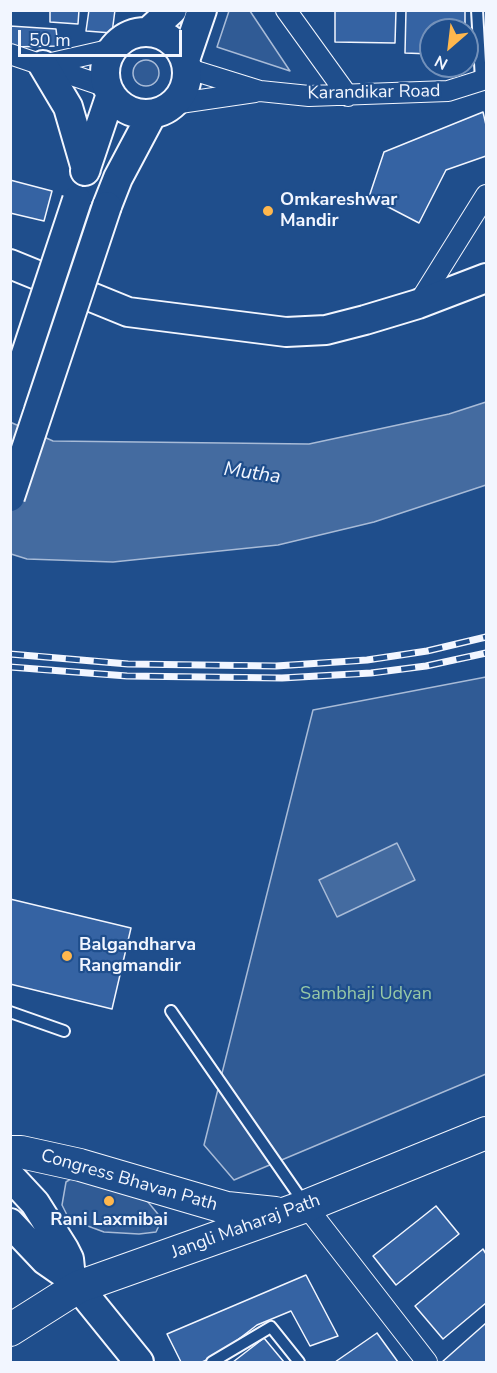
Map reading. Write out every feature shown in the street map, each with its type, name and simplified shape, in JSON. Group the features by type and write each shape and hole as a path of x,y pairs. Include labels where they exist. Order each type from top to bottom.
{"main road":[{"name":"Jangli Maharaj Path","path":"10,1330 74,1283 294,1210 486,1133"},
{"name":"Congress Bhavan Path","path":"10,1152 21,1152 80,1165 227,1209 294,1210"}],"street":[{"path":"43,65 113,49 132,35 148,32 172,10"},
{"path":"10,497 118,178 163,109 183,91 185,64 202,10"},
{"path":"286,10 348,96"},
{"path":"148,32 170,41 185,64 261,91"},
{"path":"10,402 77,200 109,91 105,71 113,49"},
{"path":"10,54 109,91 128,110 163,109 261,91"},
{"path":"43,65 68,107 86,169"},
{"name":"Karandikar Road","path":"261,91 309,96 448,92 484,79"},
{"path":"417,304 486,195"},
{"path":"10,264 128,312 286,332 326,330 417,304 486,278"},
{"path":"10,1176 35,1203 64,1250 69,1259 74,1283"},
{"path":"294,1210 427,1362"},
{"path":"10,1223 45,1260 74,1283 139,1362"}],"lane":[{"path":"477,10 484,79"},
{"path":"171,1011 294,1210"},
{"path":"10,1012 64,1031"},
{"path":"212,1362 271,1327 299,1362"}],"green space":[{"path":"229,11 250,11 290,71 217,47"},
{"path":"146,60 155,64 159,73 155,82 146,86 137,82 133,73 137,64"},
{"name":"Sambhaji Udyan","path":"486,677 486,1074 234,1180 204,1145 313,710"},
{"path":"80,1173 115,1184 148,1202 162,1219 156,1232 139,1234 104,1232 69,1219 62,1205 66,1182"}],"water":[{"name":"Mutha","path":"486,402 486,485 374,522 278,545 113,562 27,559 11,554 10,422 53,441 309,444 449,414"},
{"path":"397,843 415,880 337,917 319,880"}],"building":[{"path":"50,10 79,10 78,24 50,22"},
{"path":"89,10 115,10 112,33 86,31"},
{"path":"335,10 396,10 395,43 335,42"},
{"path":"406,10 465,10 465,18 419,18 419,54 405,53"},
{"path":"10,26 56,29 58,46 10,47"},
{"path":"483,112 486,125 486,156 446,170 419,223 369,197 384,152"},
{"path":"10,180 52,191 44,221 10,213"},
{"name":"Balgandharva Rangmandir","path":"10,899 131,928 112,1009 10,984"},
{"path":"436,1206 459,1234 396,1285 373,1256"},
{"path":"483,1249 486,1254 486,1303 443,1339 415,1306"},
{"path":"306,1275 338,1336 310,1346 291,1311 257,1325 218,1355 202,1362 181,1362 167,1334"},
{"path":"486,1323 486,1362 442,1362"},
{"path":"377,1333 398,1362 335,1362"},
{"path":"264,1338 284,1362 233,1362"}],"railway":[{"path":"10,654 128,664 276,666 367,660 427,651 486,637"},
{"path":"10,667 127,676 282,678 371,673 426,666 486,653"}],"place":[{"name":"Omkareshwar Mandir","path":"268,211"},
{"name":"Balgandharva Rangmandir","path":"67,956"},
{"name":"Rani Laxmibai","path":"109,1201"}]}
